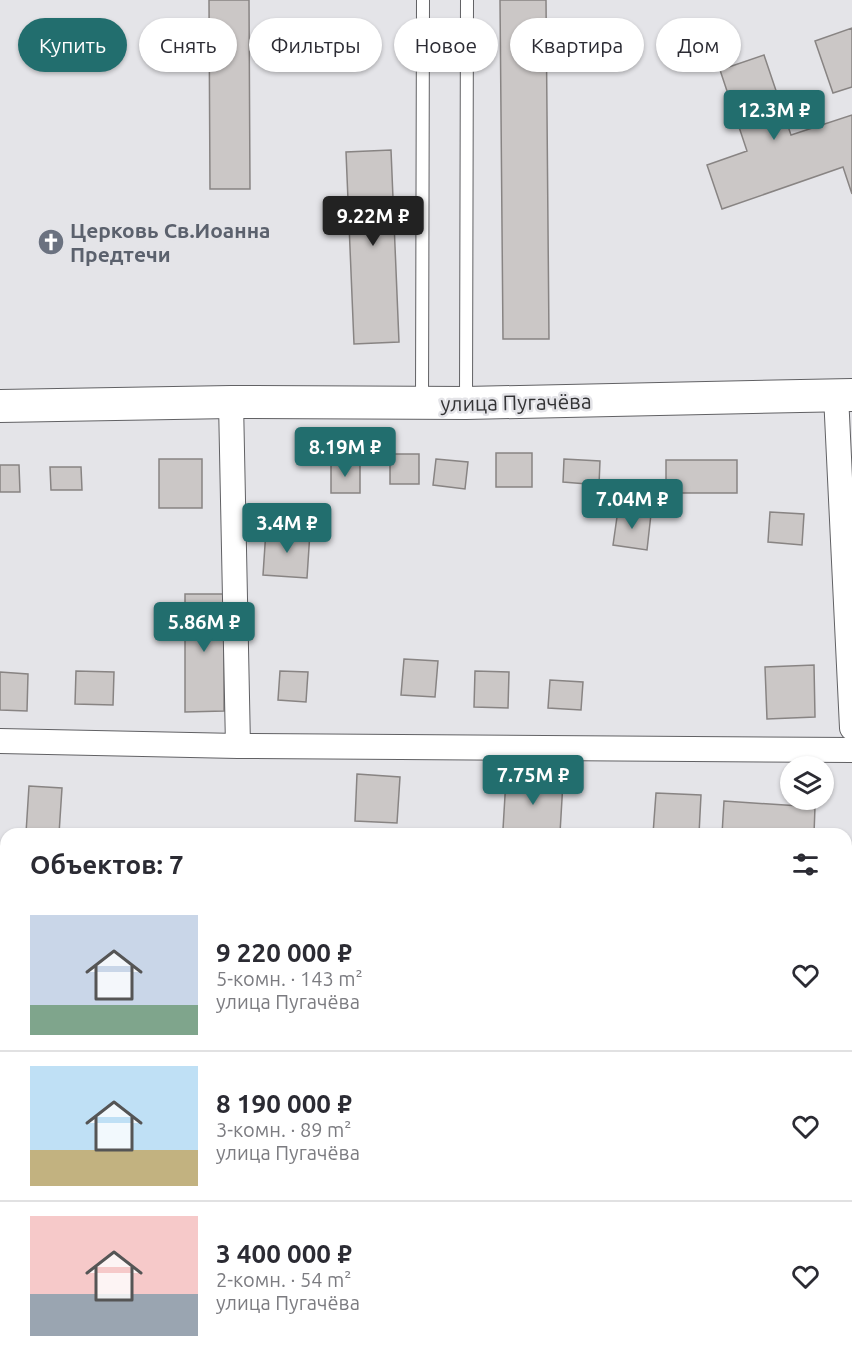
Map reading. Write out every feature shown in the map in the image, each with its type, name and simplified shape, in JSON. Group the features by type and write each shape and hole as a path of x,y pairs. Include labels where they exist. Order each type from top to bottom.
{"street":[{"name":"улица Пугачёва","path":"0,406 231,402 466,403 844,395"},
{"path":"844,395 852,728"},
{"path":"231,402 238,746"},
{"path":"0,741 238,746 852,750"}],"lane":[{"path":"422,403 423,0"},
{"path":"466,403 467,0"}],"building":[{"path":"209,0 249,0 250,189 210,189 209,72 237,72 237,18 209,18"},
{"path":"500,0 546,0 546,18 510,18 510,72 547,72 549,339 503,339"},
{"path":"852,28 852,87 833,93 815,41"},
{"path":"764,55 791,135 852,115 852,194 843,167 722,209 707,165 747,151 721,72 741,72 741,63"},
{"path":"391,150 399,342 354,344 346,152"},
{"path":"496,453 532,453 532,487 496,487"},
{"path":"390,454 419,454 419,484 390,484"},
{"path":"159,459 202,459 202,508 159,508"},
{"path":"436,459 468,462 465,489 433,485"},
{"path":"564,459 600,461 599,485 563,482"},
{"path":"666,460 737,460 737,493 666,493"},
{"path":"331,463 360,463 360,493 331,493"},
{"path":"0,465 19,465 20,492 0,492"},
{"path":"50,467 81,467 82,490 51,490"},
{"path":"618,510 651,514 647,550 613,545"},
{"path":"770,512 804,514 802,545 768,542"},
{"path":"266,530 310,532 307,578 263,575"},
{"path":"185,594 224,594 224,711 185,712"},
{"path":"404,659 438,661 435,697 401,695"},
{"path":"814,665 815,717 767,719 765,667"},
{"path":"76,671 114,672 113,705 75,704"},
{"path":"280,671 308,672 306,702 278,700"},
{"path":"475,671 509,672 508,708 474,707"},
{"path":"0,672 28,674 27,711 0,710"},
{"path":"550,680 583,682 581,710 548,708"},
{"path":"357,774 400,777 397,823 355,821"},
{"path":"506,779 563,782 560,828 503,828"},
{"path":"29,786 62,788 59,828 26,828"},
{"path":"656,793 701,795 699,828 653,828"},
{"path":"724,801 780,805 780,810 815,810 814,828 722,828"}],"place":[{"name":"Церковь Св.Иоанна Предтечи","path":"51,242"}]}
